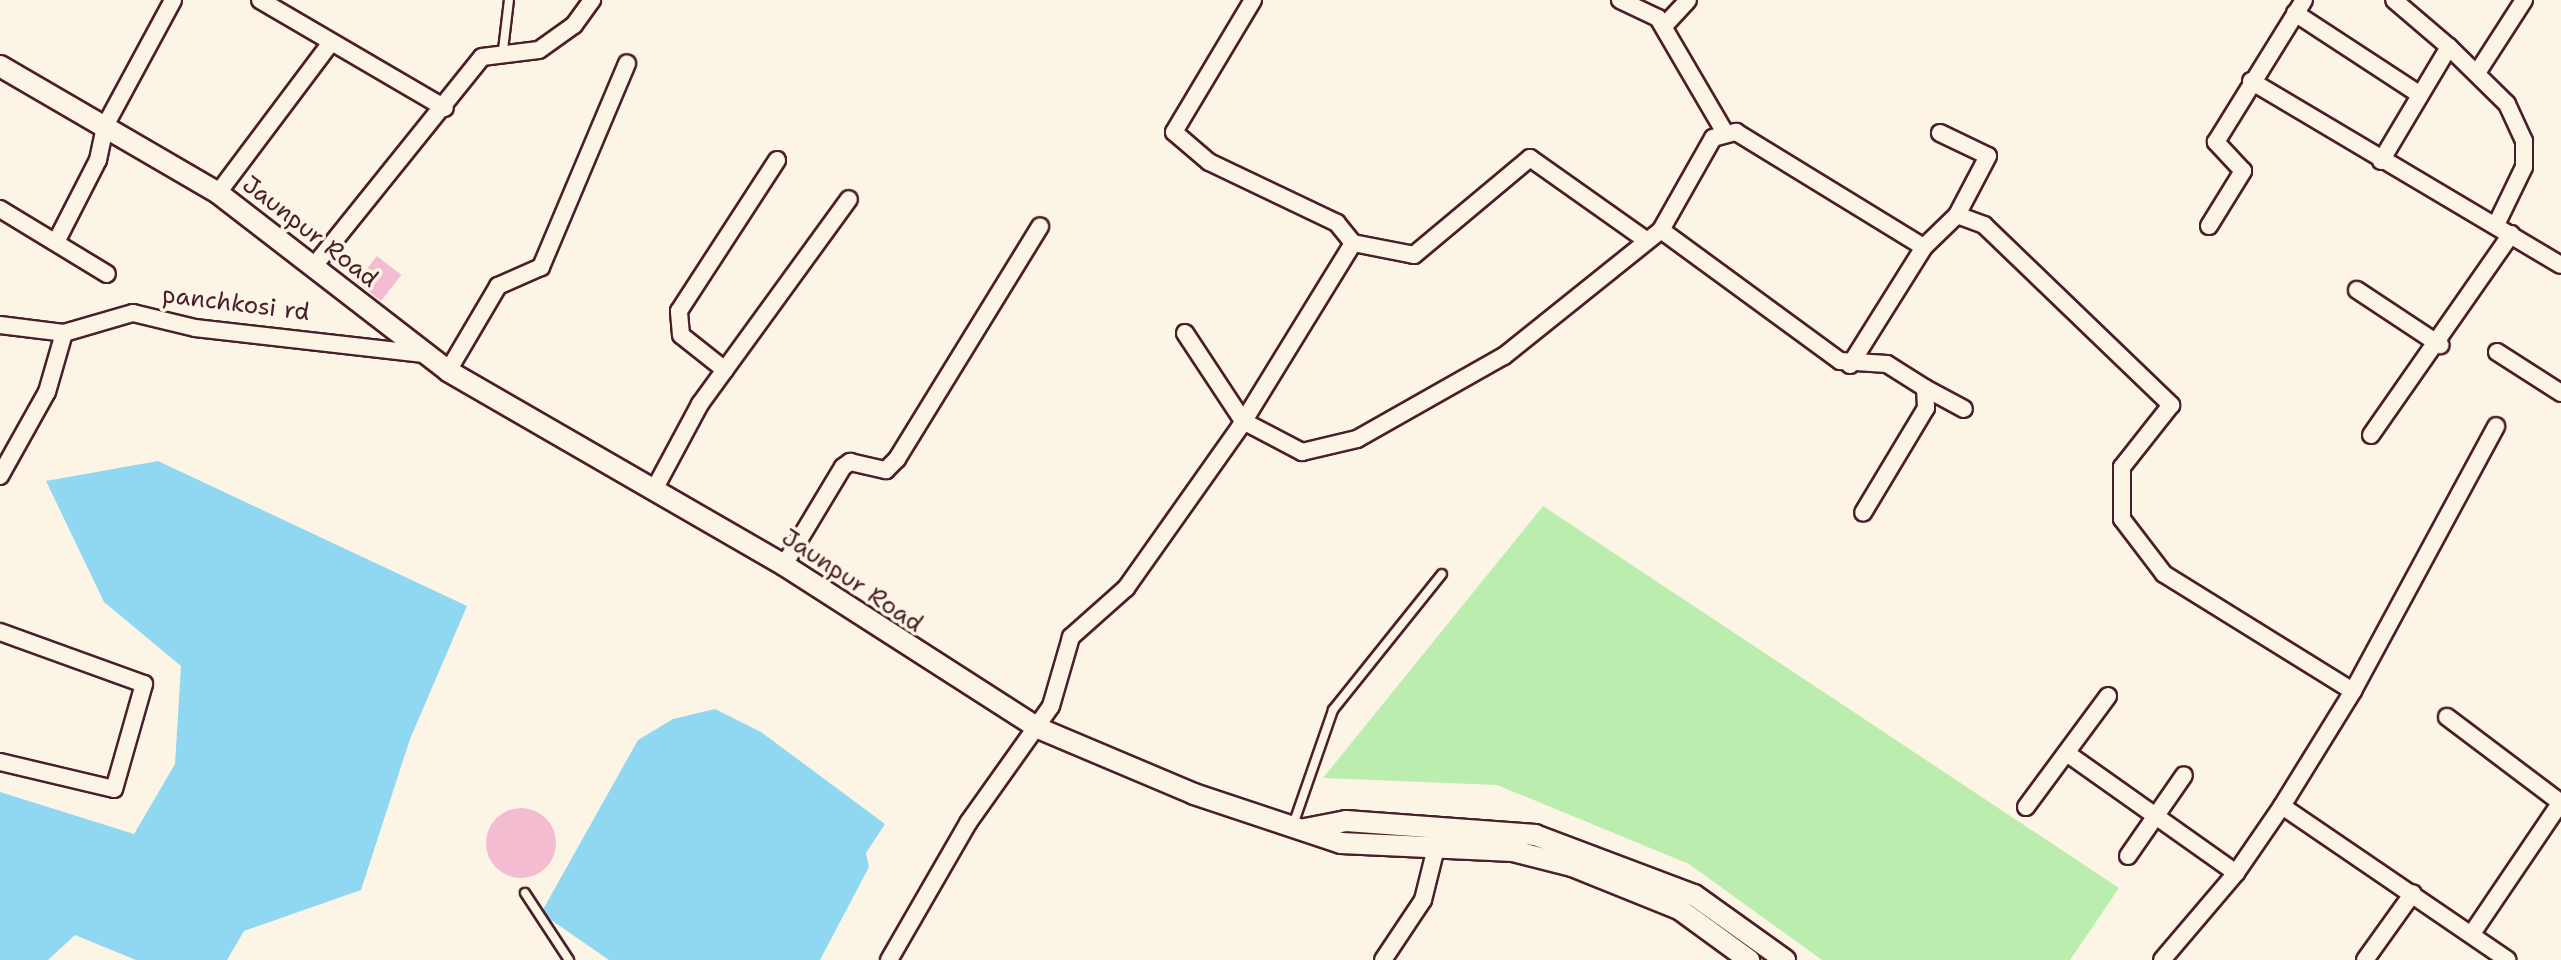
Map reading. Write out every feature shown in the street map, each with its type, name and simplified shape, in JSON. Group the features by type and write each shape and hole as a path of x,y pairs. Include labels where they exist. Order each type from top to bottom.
{"street":[{"path":"56,242 98,160 105,126 173,0"},
{"path":"260,0 330,44 445,108"},
{"path":"314,266 445,108 482,57 503,50 549,45 592,0"},
{"path":"1253,0 1174,132 1209,162 1337,223 1353,243 1414,255 1530,158 1646,240"},
{"path":"1620,0 1664,26 1724,131 1753,139 1924,247"},
{"path":"1664,26 1688,0"},
{"path":"2371,435 2440,345 2503,230 2524,167 2524,141 2507,104 2449,47 2394,0"},
{"path":"2477,73 2524,0"},
{"path":"2209,226 2243,171 2216,142 2299,7 2419,94"},
{"path":"218,193 330,44"},
{"path":"2381,161 2449,47"},
{"path":"448,371 498,286 541,267 627,63"},
{"name":"Jaunpur Road","path":"0,66 218,193 422,354 448,371 784,565 1038,728 1194,794 1299,827"},
{"path":"2251,81 2381,161 2561,265"},
{"path":"1185,333 1243,421 1302,452 1394,423 1504,356 1661,230 1724,131"},
{"path":"1850,365 1924,247 1957,215 1988,156 1940,133"},
{"path":"725,370 681,335 679,311 777,160"},
{"path":"655,488 725,370 849,199"},
{"path":"0,209 107,274"},
{"path":"1957,215 1984,225 2171,405 2122,467 2122,519 2164,574 2353,691"},
{"path":"784,565 843,467 850,462 886,470 897,459 1040,227"},
{"path":"1661,230 1850,365 1887,364 1964,409"},
{"path":"889,960 968,823 1038,728 1059,689 1071,637 1126,588 1243,421 1353,243"},
{"path":"2357,290 2440,345"},
{"name":"panchkosi rd","path":"0,325 64,333 133,313 195,328 422,354"},
{"path":"0,476 47,392 64,333"},
{"path":"2497,352 2561,393"},
{"path":"1863,513 1926,408 1925,388"},
{"path":"2162,960 2236,873 2282,806 2353,691 2496,426"},
{"path":"0,632 137,675 144,684 114,789 0,762"},
{"path":"2026,807 2108,696"},
{"path":"2447,717 2561,802 2473,932"},
{"path":"2068,754 2236,873"},
{"path":"2128,856 2184,775"},
{"path":"2282,806 2473,932 2508,960"},
{"path":"1299,827 1346,821 1541,856 1621,884 1679,909 1749,960"},
{"path":"1439,836 1535,835 1643,871 1726,915 1785,960"},
{"path":"1383,960 1423,900 1439,836"},
{"path":"2365,960 2413,893"}],"lane":[{"path":"503,50 509,0"},
{"path":"1299,827 1333,710 1442,574"},
{"path":"525,893 569,960"}],"green space":[{"path":"1543,506 2119,888 2070,960 1822,960 1689,864 1497,785 1323,778"}],"water":[{"path":"158,461 467,606 410,739 361,890 244,931 227,960 136,960 75,935 48,960 0,960 0,792 134,834 175,764 181,666 104,602 46,481"},
{"path":"715,709 761,732 885,824 866,853 869,867 820,960 609,960 541,913 638,740 673,719"}],"building":[{"path":"377,256 401,275 381,301 357,282"},
{"path":"514,808 528,808 550,823 556,843 554,856 546,868 528,878 514,878 492,863 486,850 486,836 501,814"}]}
